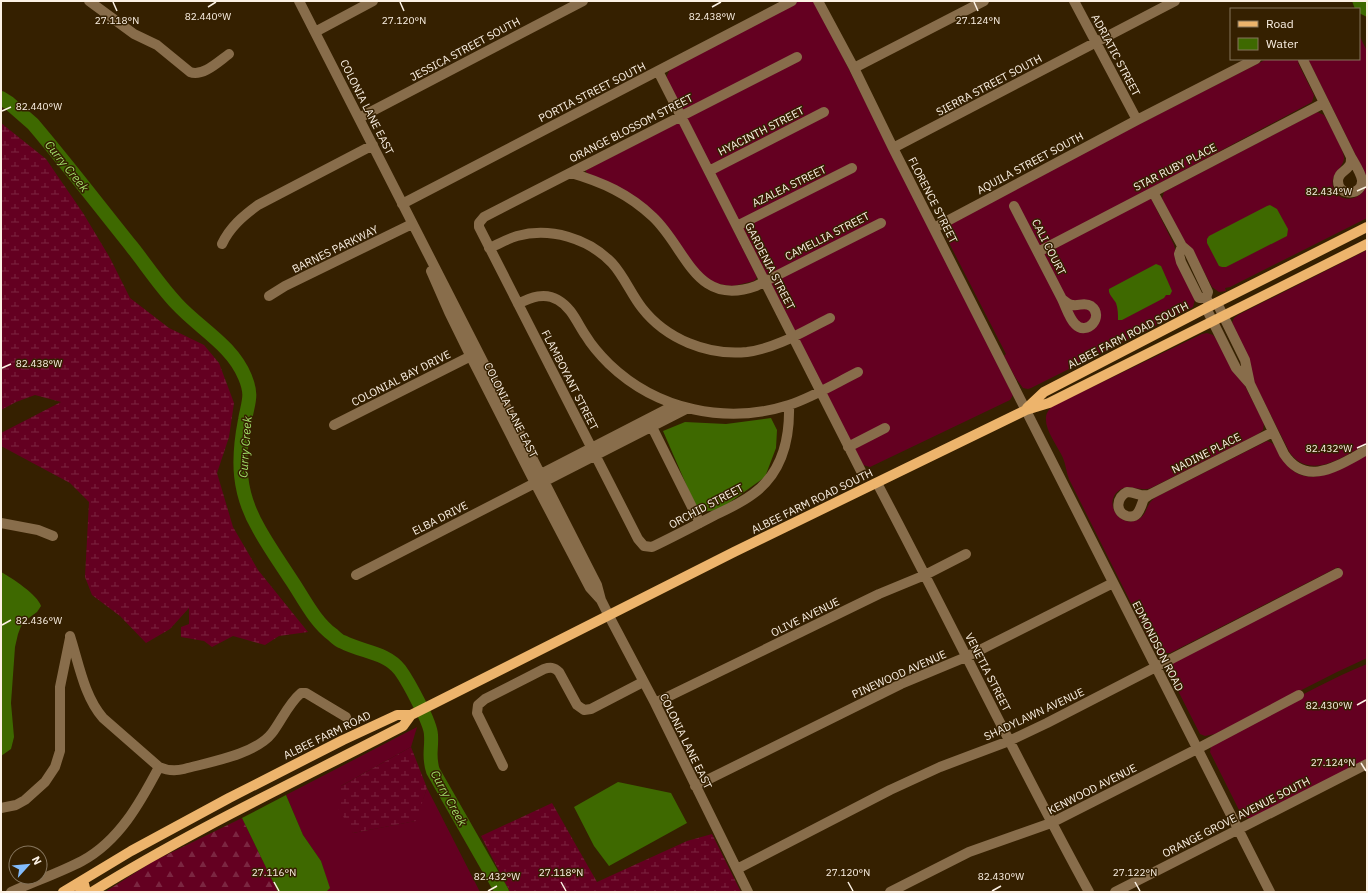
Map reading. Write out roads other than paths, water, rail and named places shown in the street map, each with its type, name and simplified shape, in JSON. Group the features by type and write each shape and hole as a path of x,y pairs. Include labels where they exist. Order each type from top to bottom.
{"main road":[{"name":"ALBEE FARM ROAD SOUTH","path":"1026,410 1044,392 1210,304 1247,288 1367,227"},
{"name":"ALBEE FARM ROAD SOUTH","path":"609,616 734,552 1026,410 1049,403 1367,244"},
{"name":"ALBEE FARM ROAD","path":"63,892 131,851 205,810 397,715 411,715 609,616"},
{"path":"92,892 206,826 403,726 411,715"},
{"path":"80,892 85,886 82,880"}],"street":[{"path":"89,1 134,34 157,45 190,72 197,73 206,69 229,54"},
{"name":"COLONIA LANE EAST","path":"299,1 412,224 446,305 475,355 540,480 590,588 601,600 748,892"},
{"path":"315,32 373,1"},
{"name":"JESSICA STREET SOUTH","path":"359,118 583,1"},
{"name":"PORTIA STREET SOUTH","path":"402,204 792,1"},
{"name":"FLORENCE STREET","path":"818,1 854,68 1026,410"},
{"path":"854,68 984,1"},
{"name":"ADRIATIC STREET","path":"1074,1 1136,120"},
{"name":"SIERRA STREET SOUTH","path":"893,148 1175,1"},
{"name":"ORANGE BLOSSOM STREET","path":"479,223 484,217 796,56"},
{"name":"AQUILA STREET SOUTH","path":"934,228 1136,120 1254,60"},
{"path":"1303,60 1352,157"},
{"name":"GARDENIA STREET","path":"658,71 861,471"},
{"name":"STAR RUBY PLACE","path":"1038,252 1324,103"},
{"name":"HYACINTH STREET","path":"709,171 824,112"},
{"path":"222,244 232,227 258,205 373,145"},
{"name":"AZALEA STREET","path":"736,226 852,168"},
{"name":"CAMELLIA STREET","path":"570,173 606,185 634,200 664,229 694,273 704,282 718,288 733,291 749,288 764,282 880,222"},
{"path":"1153,192 1182,246 1189,252 1208,292 1212,321 1236,368 1250,384"},
{"name":"CALI COURT","path":"1014,206 1062,299"},
{"name":"FLAMBOYANT STREET","path":"479,223 480,231 638,539 644,546"},
{"name":"BARNES PARKWAY","path":"269,296 285,286 412,224"},
{"path":"489,248 510,239 536,233 559,235 577,240 598,252 611,262 643,308 660,326 680,339 703,348 726,352 746,352 765,348 792,337 830,318"},
{"path":"1182,246 1179,254 1181,262 1199,298 1210,304 1223,316 1246,364 1250,384 1287,458 1296,466 1312,472 1325,471 1367,450"},
{"path":"1189,277 1198,272"},
{"path":"518,304 534,297 541,296 547,296 558,300 571,311 589,341 609,364 639,387 675,405 688,408 718,413 742,413 767,410 789,405 820,392 858,372"},
{"path":"1229,354 1240,349"},
{"name":"COLONIAL BAY DRIVE","path":"334,426 475,355"},
{"path":"650,423 675,405"},
{"name":"ORCHID STREET","path":"644,546 652,547 700,523 746,499 760,488 771,476 781,458 788,439 790,420 789,405"},
{"path":"650,423 688,408"},
{"name":"EDMONDSON ROAD","path":"1026,410 1112,583 1270,892"},
{"path":"650,423 700,523"},
{"name":"ELBA DRIVE","path":"356,575 650,423"},
{"path":"848,447 885,428"},
{"name":"NADINE PLACE","path":"1150,495 1273,432"},
{"name":"VENETIA STREET","path":"877,483 1051,823 1089,892"},
{"path":"1,523 38,530 53,536"},
{"name":"OLIVE AVENUE","path":"654,703 879,594 925,575 966,554"},
{"name":"SHADYLAWN AVENUE","path":"736,869 890,790 940,767 1009,741 1047,723 1338,573"},
{"name":"PINEWOOD AVENUE","path":"695,786 901,684 966,657 1112,583"},
{"path":"1,808 16,805 25,800 45,782 55,767 60,751 60,687 70,636 87,691 97,710 103,718 159,767 170,770 184,769 252,749 272,734 300,693 306,693 346,717"},
{"path":"503,766 477,713 478,704 485,699 550,667 555,668 559,672 577,706 582,710 587,711 643,682"},
{"name":"KENWOOD AVENUE","path":"890,892 969,852 1051,823 1197,749 1299,695"},
{"name":"ORANGE GROVE AVENUE SOUTH","path":"1115,892 1367,764"},
{"path":"11,892 83,861 100,848 125,824 139,803 159,767"}],"water":[{"path":"1352,1 1367,1 1367,17 1360,14 1360,8 1355,8"},
{"path":"1270,205 1277,209 1288,229 1287,236 1226,267 1219,266 1207,243 1209,236"},
{"path":"1156,264 1161,266 1172,291 1170,295 1166,295 1164,298 1122,320 1118,320 1117,305 1110,294 1109,289"},
{"path":"771,418 777,430 776,448 765,477 719,510 700,512 689,491 663,431 685,422 726,424"},
{"path":"1,572 18,582 30,592 41,606 37,612 26,620 21,626 18,634 15,647 11,703 14,737 11,749 1,756"},
{"path":"618,782 671,793 687,823 609,866 594,846 574,807"},
{"path":"286,795 303,835 321,861 330,888 326,892 278,892 242,818"}],"waterway":[{"name":"Curry Creek","path":"1,98 33,124 83,185 159,283 186,313 224,346 239,366 249,389 242,435 240,463 243,490 252,516 271,549 310,610 321,624 340,641 388,659 404,675 430,729 430,753 433,771 502,892"}]}
